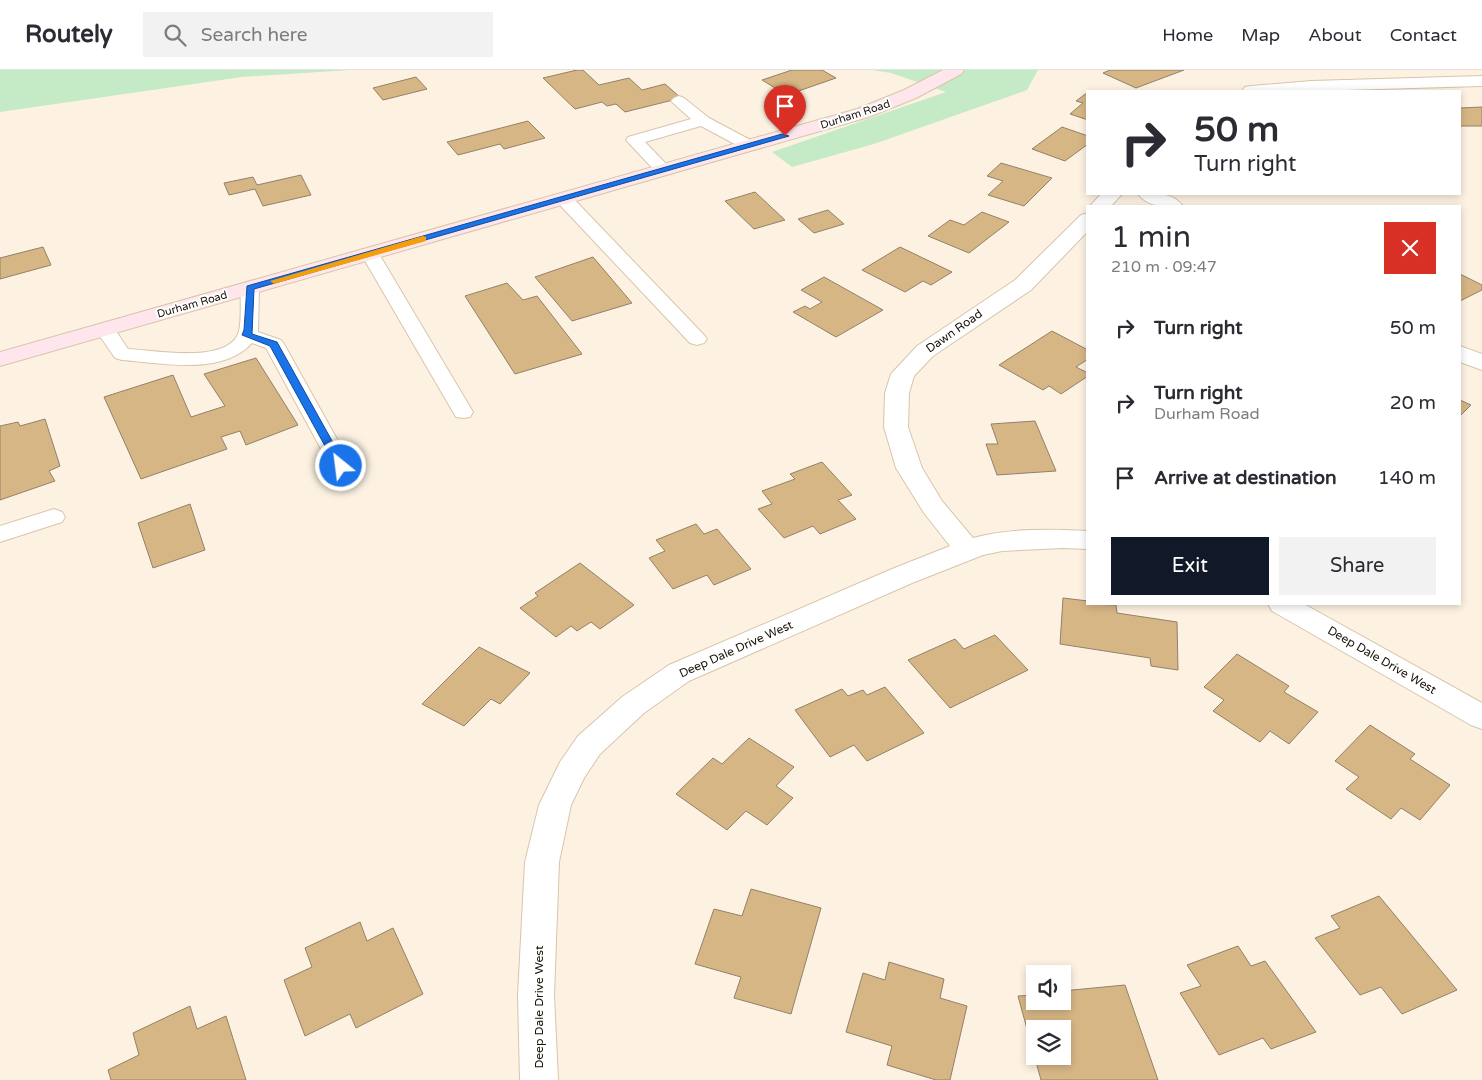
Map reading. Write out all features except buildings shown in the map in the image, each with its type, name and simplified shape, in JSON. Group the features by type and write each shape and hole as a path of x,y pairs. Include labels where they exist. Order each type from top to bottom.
{"main road":[{"name":"Durham Road","path":"0,358 863,113 905,98 955,70"}],"street":[{"path":"1263,90 1311,86 1482,81"},
{"path":"1101,205 1111,195"},
{"path":"1150,195 1171,205"},
{"name":"Dawn Road","path":"968,550 933,507 909,468 896,427 897,393 903,374 925,351 1023,285 1086,221"},
{"path":"1461,353 1482,363"},
{"name":"Deep Dale Drive West","path":"539,1080 536,995 542,862 555,805 571,771 589,745 633,704 679,673 902,576 968,550 1002,542 1062,538 1086,540"},
{"name":"Deep Dale Drive West","path":"1284,605 1482,717"}],"lane":[{"path":"679,101 703,121 750,146"},
{"path":"664,170 634,140 703,121"},
{"path":"564,199 697,339"},
{"path":"370,254 463,412"},
{"path":"104,329 122,354 201,360 236,349 246,339 249,330 250,288"},
{"path":"247,335 274,344 341,466"},
{"path":"0,534 54,517"}],"green space":[{"path":"0,70 350,70 242,77 0,112"},
{"path":"872,70 1038,70 1027,90 874,144 792,167 772,152 946,92 891,73"}],"slow traffic":[{"path":"274,281 423,239"}],"route":[{"path":"341,466 274,344 247,335 249,330 250,288 785,136"}]}
